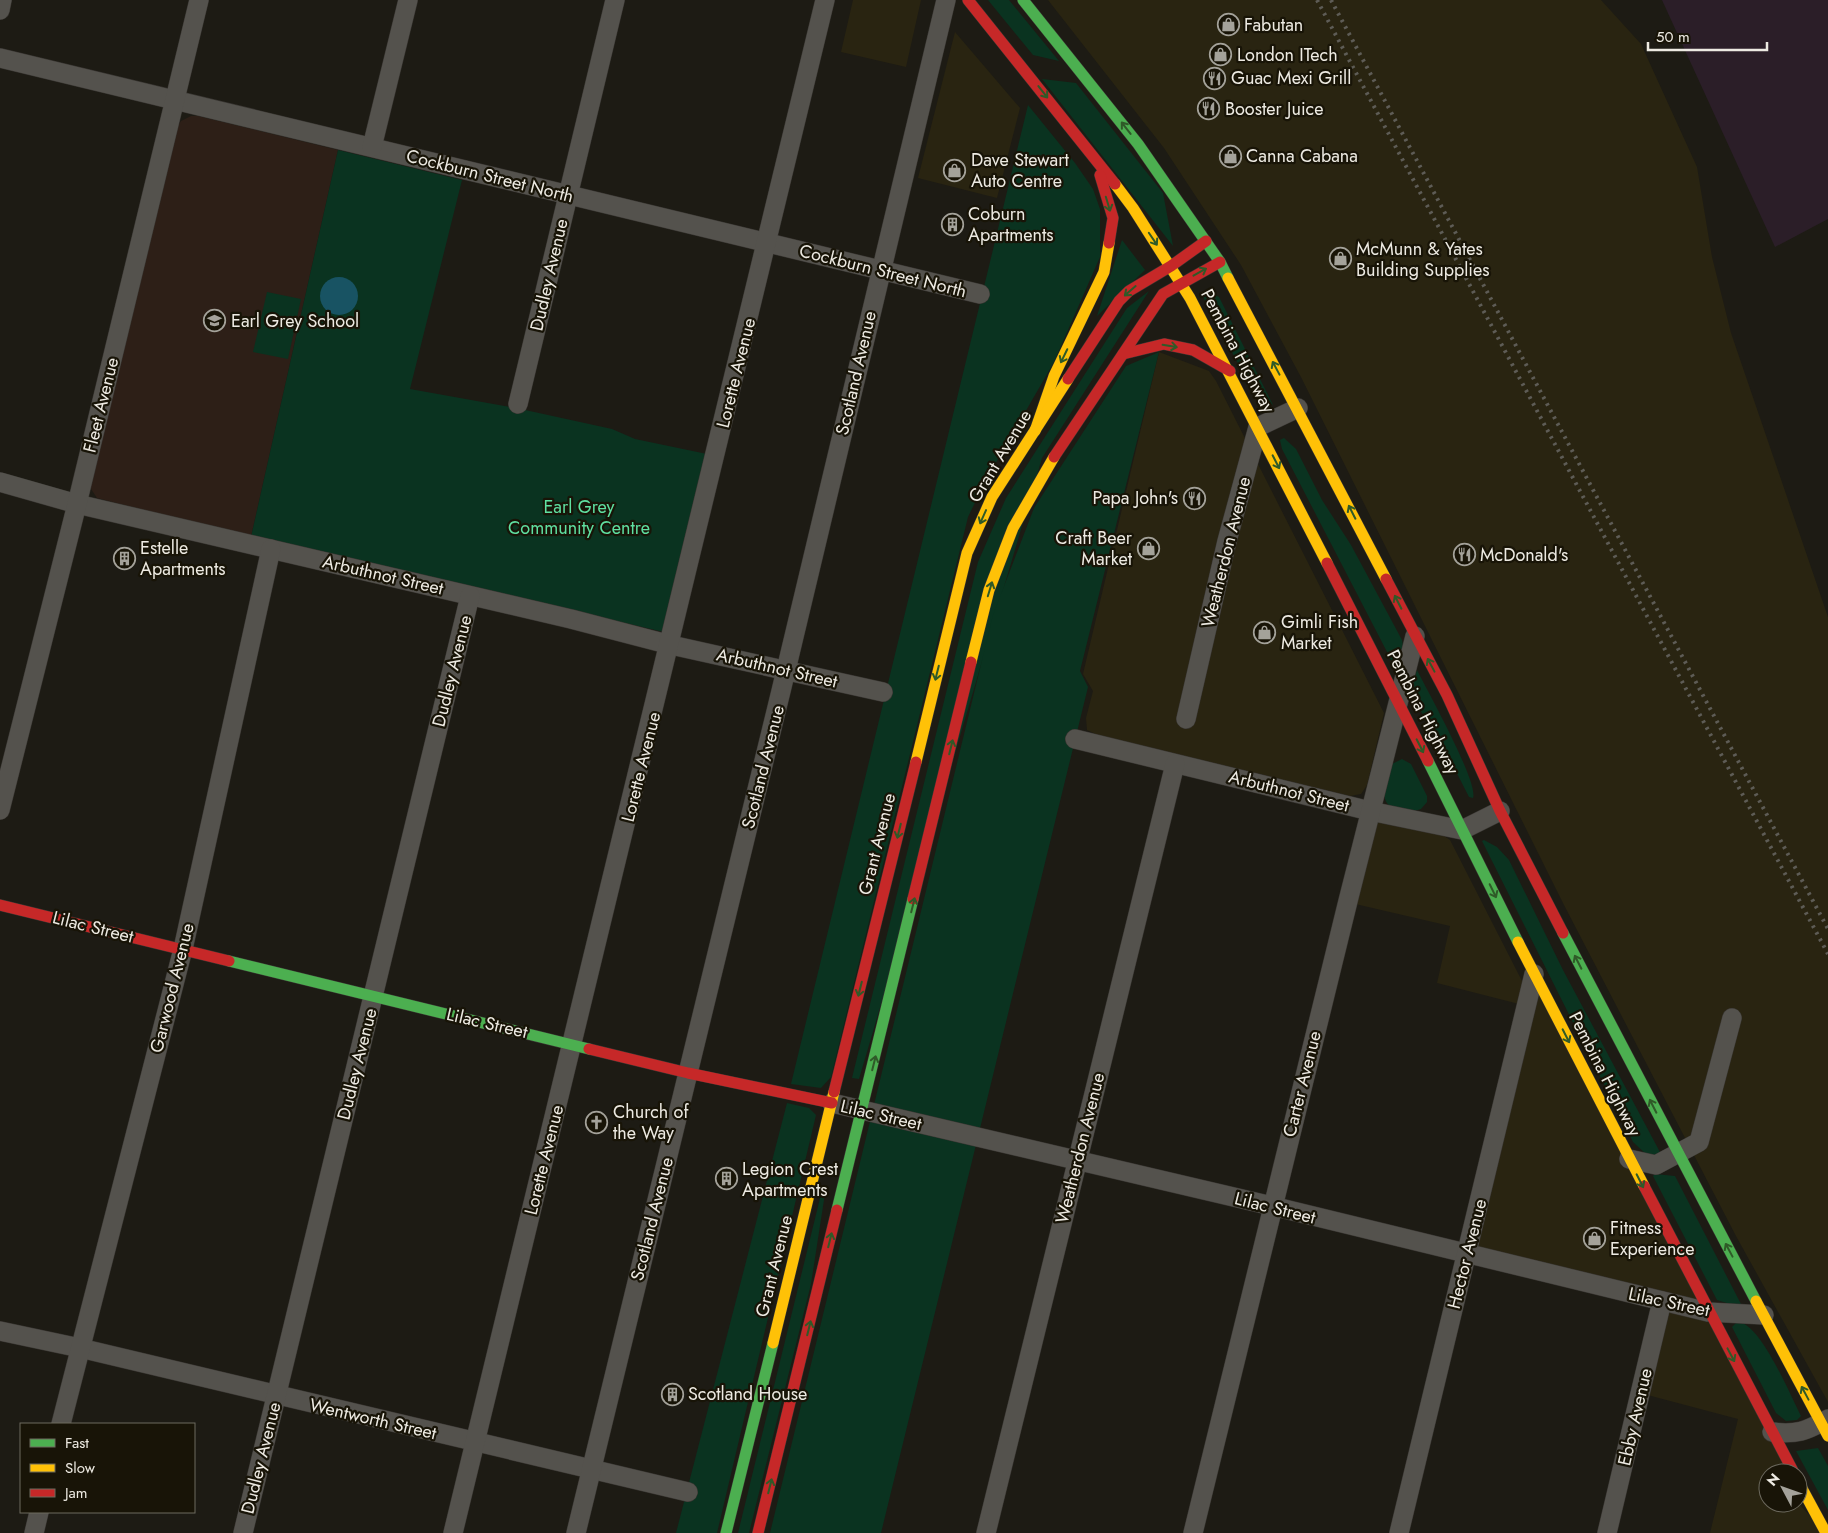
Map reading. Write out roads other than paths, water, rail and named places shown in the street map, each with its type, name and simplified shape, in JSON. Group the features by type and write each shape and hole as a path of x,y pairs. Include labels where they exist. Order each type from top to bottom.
{"main road":[{"name":"Pembina Highway","path":"968,0 1094,157 1181,283 1230,371 1534,974 1708,1312 1789,1463"},
{"name":"Pembina Highway","path":"1023,0 1072,68 1138,144 1220,262 1447,695 1500,811 1678,1154 1826,1426"},
{"path":"1008,50 1038,68"},
{"path":"1035,431 1054,376 1104,272 1113,218 1094,157"},
{"name":"Grant Avenue","path":"726,1533 967,553 992,497 1120,301 1137,286 1171,266 1206,241"},
{"path":"758,1533 990,590 1013,528 1043,473 1163,294 1220,262"},
{"path":"1123,354 1164,344 1192,350 1230,371"},
{"name":"Lilac Street","path":"0,905 688,1073 832,1103"},
{"path":"1808,1508 1814,1524 1826,1533"}],"street":[{"path":"0,10 2,0"},
{"name":"Fleet Avenue","path":"0,810 78,504 199,0"},
{"path":"372,147 408,0"},
{"name":"Dudley Avenue","path":"518,404 615,0"},
{"name":"Lorette Avenue","path":"454,1533 671,645 825,0"},
{"name":"Scotland Avenue","path":"576,1533 786,670 946,0"},
{"name":"Cockburn Street North","path":"0,58 980,294"},
{"path":"1258,427 1298,408"},
{"name":"Weatherdon Avenue","path":"1186,719 1227,541 1258,427"},
{"name":"Arbuthnot Street","path":"0,482 78,504 671,645 883,692"},
{"name":"Garwood Avenue","path":"61,1423 183,949 271,549"},
{"name":"Dudley Avenue","path":"244,1533 470,596"},
{"name":"Carter Avenue","path":"1192,1533 1415,636"},
{"name":"Arbuthnot Street","path":"1076,738 1370,811 1462,830"},
{"name":"Weatherdon Avenue","path":"986,1533 1175,764"},
{"path":"1462,830 1500,811"},
{"name":"Hector Avenue","path":"1399,1533 1534,974"},
{"path":"1630,1159 1656,1165 1700,1142 1732,1018"},
{"name":"Lilac Street","path":"832,1103 1077,1162 1272,1206 1708,1312 1764,1315"},
{"name":"Ebby Avenue","path":"1607,1533 1662,1301"},
{"name":"Wentworth Street","path":"0,1331 80,1348 276,1396 688,1492"},
{"path":"1772,1432 1790,1434 1806,1432 1826,1426"},
{"path":"34,1533 39,1513"}],"water":[{"path":"339,277 353,282 358,296 353,310 339,315 325,310 320,296 325,282"}],"railway":[{"path":"1317,0 1828,954"},
{"path":"1331,0 1828,929"}],"place":[{"name":"Fabutan","path":"1228,25"},
{"name":"London ITech","path":"1221,55"},
{"name":"Guac Mexi Grill","path":"1215,78"},
{"name":"Booster Juice","path":"1209,109"},
{"name":"Canna Cabana","path":"1230,156"},
{"name":"Dave Stewart Auto Centre","path":"955,170"},
{"name":"Coburn Apartments","path":"952,224"},
{"name":"McMunn & Yates Building Supplies","path":"1340,259"},
{"name":"Earl Grey School","path":"215,321"},
{"name":"Papa John's","path":"1194,498"},
{"name":"Craft Beer Market","path":"1148,548"},
{"name":"McDonald's","path":"1464,555"},
{"name":"Estelle Apartments","path":"124,558"},
{"name":"Gimli Fish Market","path":"1265,632"},
{"name":"Church of the Way","path":"597,1122"},
{"name":"Legion Crest Apartments","path":"726,1179"},
{"name":"Fitness Experience","path":"1594,1238"},
{"name":"Scotland House","path":"672,1394"}],"park label":[{"name":"Earl Grey Community Centre","path":"579,517"}]}
